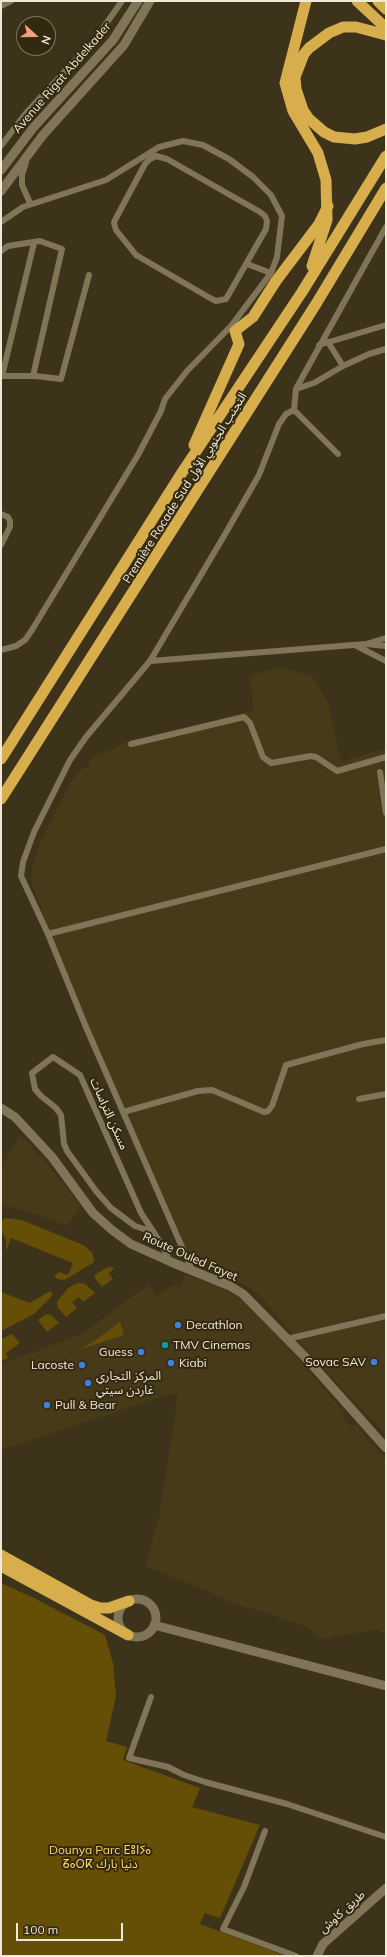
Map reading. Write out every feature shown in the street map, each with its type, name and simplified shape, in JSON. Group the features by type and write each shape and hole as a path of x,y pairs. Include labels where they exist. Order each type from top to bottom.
{"highway":[{"path":"302,292 322,238 327,220 328,206 326,180 318,153 293,111 285,83 306,1"},
{"path":"357,1 386,28"},
{"path":"378,1 386,9"},
{"path":"386,35 356,27 343,27 328,33 309,48 304,54 295,77 296,89 303,110 309,119 324,132 334,137 355,139 367,137 386,129"},
{"name":"Première Rocade Sud التجنب الجنوبي الأول","path":"1,759 183,471 302,292 386,156"},
{"name":"Première Rocade Sud التجنب الجنوبي الأول","path":"1,799 316,304 386,188"},
{"path":"316,304 386,200"},
{"path":"183,471 239,344 233,329 253,317 276,281 319,224 328,206"},
{"path":"1,1555 91,1605 100,1608 109,1608 129,1601"},
{"path":"1,1566 128,1635"}],"street":[{"path":"1,6 11,1"},
{"path":"1,146 26,113 96,38 122,1"},
{"name":"Avenue Rigat Abdelkader","path":"1,170 37,124 113,40 138,1"},
{"path":"1,191 28,154 114,58 134,31 150,1"},
{"path":"1,222 15,211 30,204 106,180 159,147 184,141 203,145 229,159 253,177 270,195 282,216 277,257 271,273 233,329 183,375 165,399 161,411 138,455 25,640 16,646 1,650"},
{"path":"28,154 22,175 22,185 30,204"},
{"path":"161,156 265,216 267,222 266,229 247,264 226,299 216,301 136,255 118,234 114,223 145,164 150,159 161,156"},
{"path":"294,410 296,389 386,227"},
{"path":"1,251 8,246 40,241 62,249 33,376"},
{"path":"34,243 2,376 33,376 61,380 89,275"},
{"path":"247,264 271,273"},
{"path":"320,345 386,325"},
{"path":"328,342 343,366"},
{"path":"296,389 314,384 343,366 369,354 386,349"},
{"path":"294,410 338,454"},
{"path":"192,1270 48,934 21,876 27,848 70,760 86,737 150,661 259,475 279,424 286,414 294,410"},
{"path":"1,514 8,517 10,526 1,545"},
{"path":"366,644 386,638"},
{"path":"150,661 366,644 386,646"},
{"path":"354,645 386,661"},
{"path":"131,744 244,717 250,723 263,757 271,763 311,756 338,771 386,757"},
{"path":"380,772 386,813"},
{"path":"48,934 386,849"},
{"path":"123,1112 198,1091 212,1090 264,1112 268,1111 272,1106 286,1065 363,1044 386,1040"},
{"name":"مسكن التراسات","path":"153,1232 135,1226 111,1208 96,1191 67,1151 64,1144 61,1115 56,1108 35,1089 32,1073 53,1058 80,1075 141,1212 153,1232 170,1262"},
{"path":"359,1099 386,1094"},
{"name":"Route Ouled Fayet","path":"1,1108 15,1117 52,1157 93,1213 112,1230 131,1244 170,1262 230,1286 244,1294 287,1338 386,1448"},
{"path":"287,1338 386,1316"},
{"path":"141,1600 147,1603 155,1613 154,1625 146,1635 134,1637 128,1635 120,1626 118,1617 120,1610 129,1601 141,1600"},
{"path":"154,1625 386,1686"},
{"path":"151,1697 129,1758 168,1767 184,1775 205,1782 287,1804 386,1836"},
{"path":"265,1831 244,1887 223,1929 296,1956"},
{"name":"طريق كاوش","path":"317,1956 323,1944 386,1888"}],"shaded area":[{"path":"279,667 312,676 328,702 341,762 386,748 386,1434 301,1345 259,1294 238,1281 185,1261 84,1032 31,880 32,868 40,843 72,780 81,770 89,765 90,758 128,741 254,710 250,676"},
{"path":"20,1135 29,1143 37,1155 43,1158 81,1206 67,1226 36,1214 1,1204 1,1167"},
{"path":"185,1275 221,1287 245,1301 276,1333 345,1413 342,1417 350,1426 357,1425 386,1460 386,1633 380,1632 379,1629 320,1639 307,1627 261,1611 237,1605 145,1566 159,1518 178,1394 170,1394 1,1450 1,1363 82,1334 148,1285 157,1296 172,1285 181,1287"}],"green space":[{"path":"5,1218 22,1220 83,1245 92,1252 94,1259 93,1263 64,1280 57,1279 54,1276 59,1272 68,1275 73,1263 11,1238 6,1251 6,1239 1,1230 1,1222"},
{"path":"108,1267 112,1267 114,1269 109,1273 113,1279 102,1287 94,1277 96,1274"},
{"path":"78,1283 85,1284 95,1293 83,1302 79,1297 72,1302 77,1308 66,1317 58,1308 57,1302 68,1288"},
{"path":"50,1291 53,1295 34,1314 1,1331 1,1292 30,1303"},
{"path":"46,1314 51,1315 59,1323 47,1332 38,1320"},
{"path":"120,1322 124,1335 78,1350 93,1342"},
{"path":"12,1334 20,1343 6,1353 9,1358 1,1361 1,1339"},
{"name":"Dounya Parc ⴹⵓⵏⵢⴰ ⵒⴰⵔⴽ دنيا بارك","path":"1,1583 34,1598 105,1635 113,1663 116,1696 106,1741 127,1747 123,1760 200,1788 192,1807 260,1825 220,1918 205,1913 200,1924 286,1956 1,1956"}],"place":[{"name":"Decathlon","path":"178,1325"},
{"name":"TMV Cinemas","path":"165,1345"},
{"name":"Guess","path":"141,1352"},
{"name":"Sovac SAV","path":"374,1362"},
{"name":"Kiabi","path":"171,1363"},
{"name":"Lacoste","path":"82,1365"},
{"name":"المركز التجاري غاردن سيتي","path":"88,1383"},
{"name":"Pull & Bear","path":"47,1405"}]}
